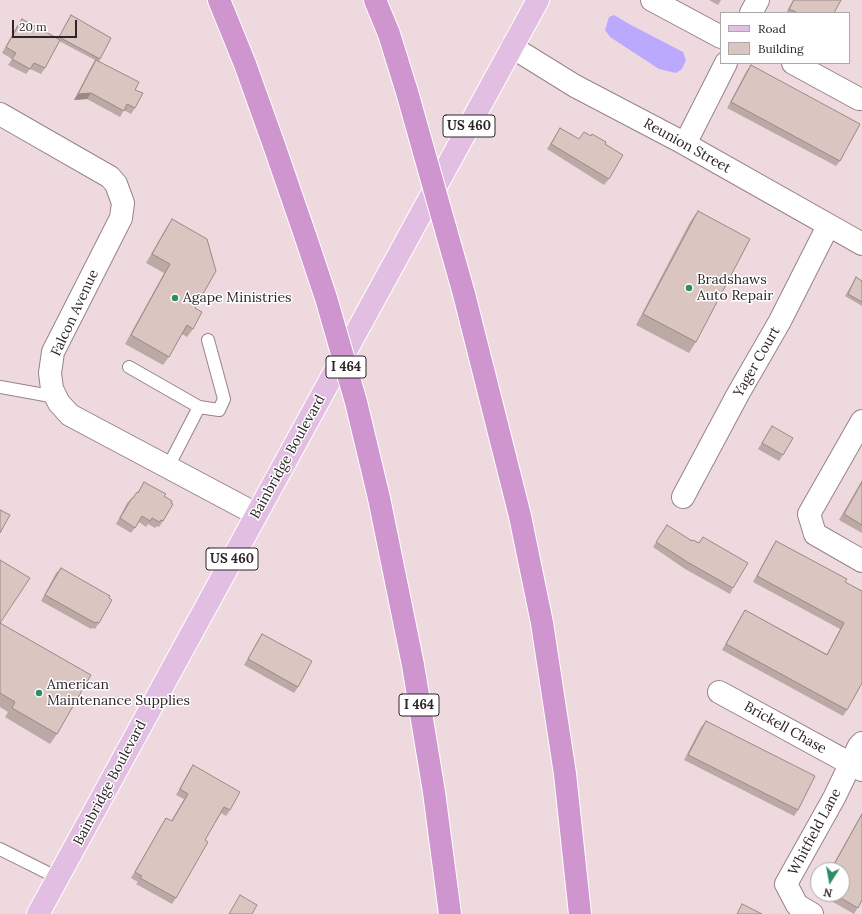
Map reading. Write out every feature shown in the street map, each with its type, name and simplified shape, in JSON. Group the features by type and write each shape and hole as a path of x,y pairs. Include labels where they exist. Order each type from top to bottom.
{"highway":[{"name":"I 464","path":"219,0 273,141 326,298 356,402 379,498 413,665 434,792 450,914"},
{"path":"375,0 389,34 407,92 464,294 520,516 542,623 566,782 580,914"}],"main road":[{"name":"Bainbridge Boulevard","path":"38,914 538,0"}],"street":[{"path":"652,0 720,36"},
{"path":"752,12 758,0"},
{"name":"Reunion Street","path":"512,47 575,86 685,144 862,244"},
{"path":"685,144 725,64"},
{"path":"795,64 859,99 862,99"},
{"name":"Falcon Avenue","path":"0,114 110,177 116,184 124,203 121,218 53,352 50,373 52,389 59,403 70,415 256,514"},
{"name":"Yager Court","path":"683,497 740,390 780,321 828,226"},
{"path":"862,421 809,514 815,534 862,561"},
{"name":"Brickell Chase","path":"719,692 856,767"},
{"name":"Whitfield Lane","path":"812,914 797,905 786,884 856,767 859,746 862,744"}],"lane":[{"path":"129,367 199,407 219,410 224,399 208,340"},
{"path":"0,387 56,397"},
{"path":"168,467 199,407"},
{"path":"0,849 58,878"}],"shaded area":[{"path":"614,15 683,52 686,60 682,69 676,73 659,69 610,37 605,30 609,17"}],"building":[{"path":"794,0 841,0 835,12 796,12 789,9"},
{"path":"71,15 111,38 100,59 59,37"},
{"path":"22,19 60,40 45,68 34,63 30,69 12,59 16,53 6,47"},
{"path":"96,60 139,82 135,90 143,93 135,108 127,104 124,111 91,93 78,94"},
{"path":"751,65 860,124 840,161 731,102"},
{"path":"560,128 579,139 584,132 591,136 592,134 606,142 605,144 623,155 609,179 551,144"},
{"name":"Bradshaws Auto Repair","path":"698,211 750,239 696,342 643,314"},
{"name":"Agape Ministries","path":"172,219 207,239 216,271 195,308 202,312 193,329 187,325 169,357 131,335 170,264 152,254"},
{"path":"856,277 862,281 862,302 848,294"},
{"path":"772,426 793,438 783,455 762,443"},
{"path":"144,482 166,494 164,496 172,501 171,503 173,504 163,521 161,520 159,522 152,518 150,521 142,516 135,528 120,518"},
{"path":"862,482 862,525 844,514"},
{"path":"0,510 10,515 0,533"},
{"path":"667,525 692,541 693,540 699,543 703,537 748,563 733,588 656,542"},
{"path":"776,541 847,579 845,582 862,591 862,683 847,710 726,644 745,610 827,655 844,623 757,576"},
{"path":"0,560 30,578 0,623"},
{"path":"61,568 110,596 109,598 112,600 99,623 95,623 45,595"},
{"name":"American Maintenance Supplies","path":"0,623 91,675 57,734 12,708 15,702 0,693"},
{"path":"262,634 312,661 298,687 248,659"},
{"path":"706,721 815,776 798,810 688,755"},
{"path":"193,765 240,792 230,810 224,807 205,840 208,842 176,898 140,878 142,876 135,872 166,818 172,821 188,794 180,789"},
{"path":"862,814 862,900 858,908 848,902 850,902 850,862 835,862"},
{"path":"240,895 257,905 252,914 229,914"},
{"path":"742,904 762,914 737,914"}],"place":[{"name":"Bradshaws Auto Repair","path":"689,288"},
{"name":"Agape Ministries","path":"175,298"},
{"name":"American Maintenance Supplies","path":"39,693"}]}
